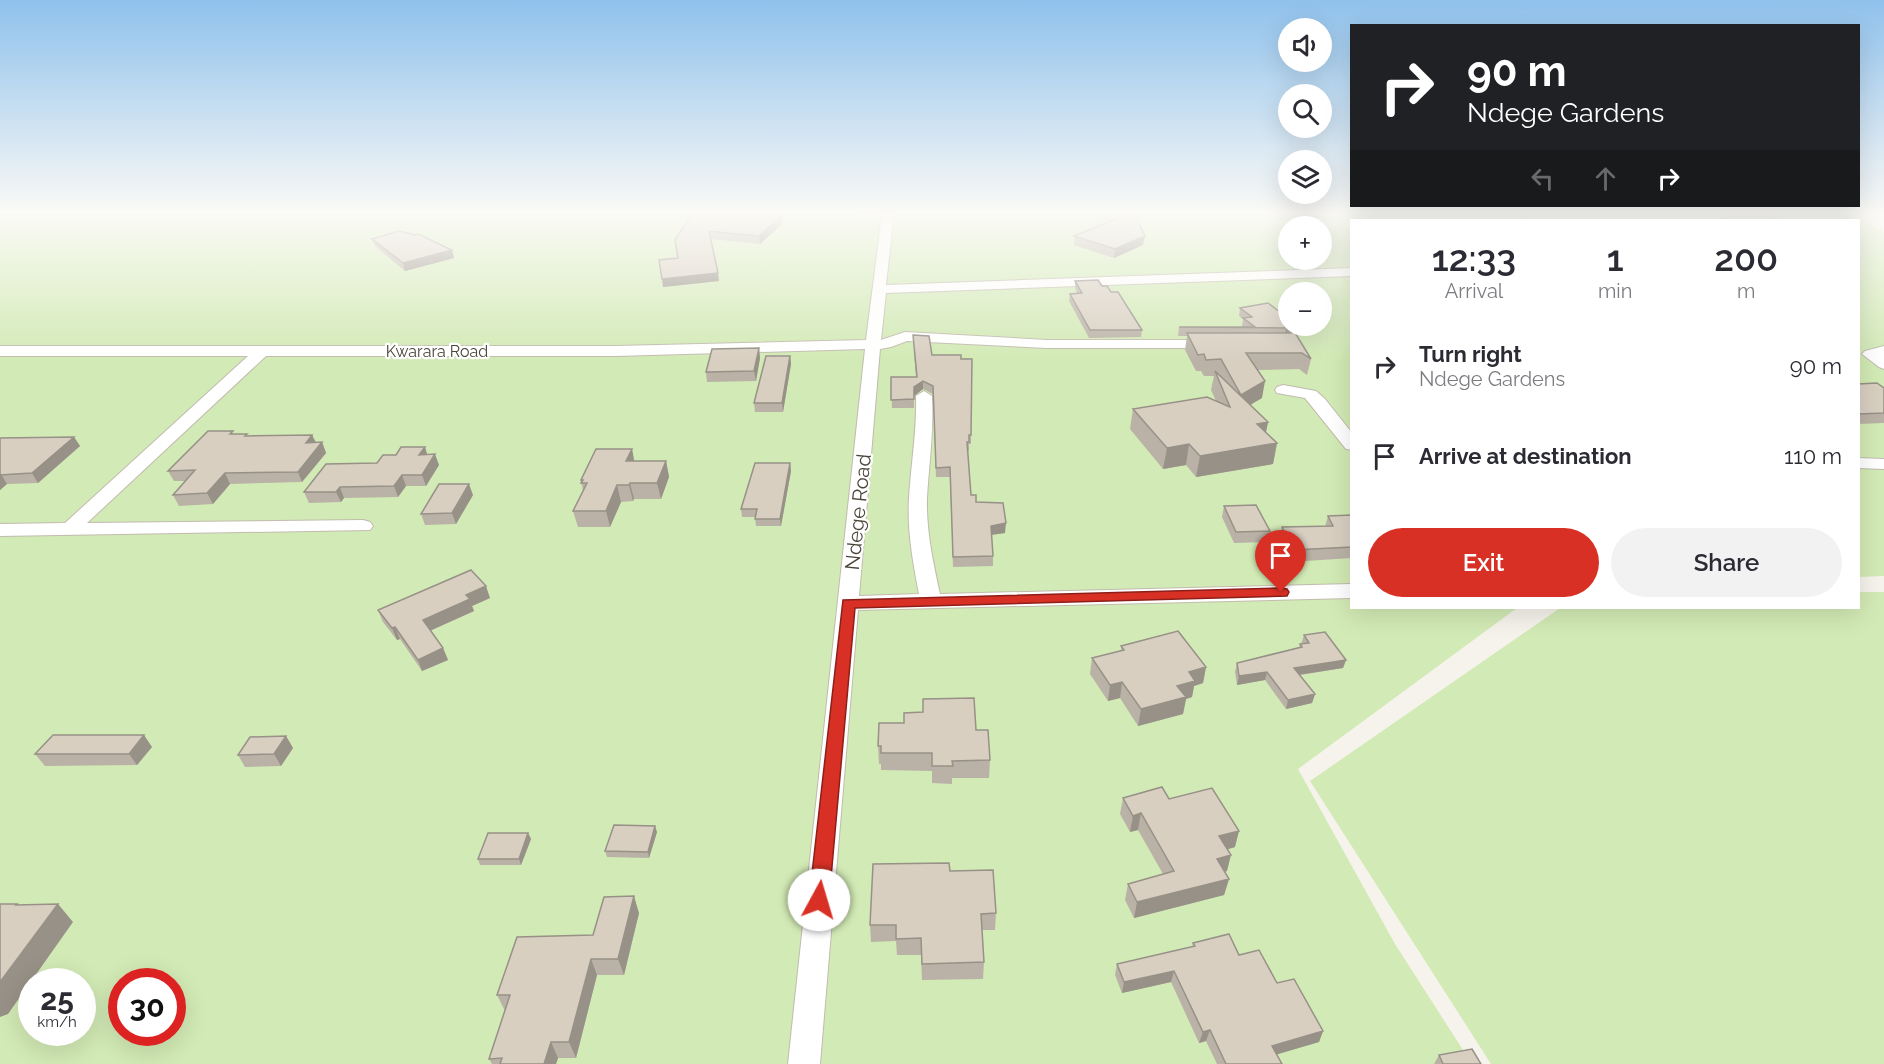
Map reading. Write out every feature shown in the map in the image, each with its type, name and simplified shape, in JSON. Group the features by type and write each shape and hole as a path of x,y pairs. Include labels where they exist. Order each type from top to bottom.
{"street":[{"name":"Ndege Road","path":"804,1064 882,262"},
{"path":"879,289 1350,272"},
{"name":"Kwarara Road","path":"0,351 616,351 886,344 905,336 1047,344 1230,344"},
{"path":"69,530 263,350"},
{"path":"1884,351 1870,354 1884,364"},
{"path":"1283,390 1310,394 1350,442"},
{"path":"924,396 926,420 918,499 920,538 931,601"},
{"path":"1860,463 1884,464"},
{"path":"0,530 363,526"},
{"path":"848,603 1350,591"}],"green space":[{"path":"0,262 1278,262 1278,270 1332,270 1332,262 1350,262 1350,609 1516,609 1298,769 1395,944 1472,1064 0,1064"},
{"path":"1860,262 1884,262 1884,576 1860,577"},
{"path":"1860,592 1884,592 1884,1064 1491,1064 1310,781 1559,609 1860,609"}],"building":[{"path":"659,262 716,262 718,273 662,279"},
{"path":"1098,280 1111,292 1118,292 1142,330 1090,330 1070,294 1082,293 1075,281"},
{"path":"1268,303 1278,310 1278,328 1179,327 1255,327 1243,318 1252,317 1240,308"},
{"path":"1187,333 1278,333 1278,336 1297,336 1311,359 1302,353 1246,353 1265,381 1241,395 1221,359 1206,360 1204,354 1198,355"},
{"path":"913,335 929,336 932,355 961,355 961,359 972,359 971,435 967,442 971,495 976,495 976,502 1003,503 1006,523 991,526 993,556 953,557 950,467 936,468 933,386 923,381 914,387 914,399 891,400 891,377 917,377"},
{"path":"759,348 754,371 706,372 712,349"},
{"path":"766,356 790,356 782,403 754,403"},
{"path":"1215,371 1268,422 1257,424 1277,443 1200,456 1189,444 1167,448 1133,409 1207,397 1230,407"},
{"path":"1877,383 1884,388 1884,413 1860,414 1860,384"},
{"path":"208,431 233,431 230,434 247,434 245,436 312,435 306,443 322,442 298,472 225,473 207,493 173,495 195,470 168,471"},
{"path":"74,437 32,473 0,475 0,438"},
{"path":"401,447 425,447 419,455 435,454 422,475 402,475 394,486 340,487 336,492 304,492 326,464 377,463 383,455 396,455"},
{"path":"596,449 632,449 626,461 666,461 657,483 617,485 606,511 573,511 587,483 581,483 583,480 581,480"},
{"path":"755,463 790,463 780,519 755,519 757,509 741,509"},
{"path":"439,484 469,484 452,513 421,514"},
{"path":"1256,505 1270,531 1236,532 1224,506"},
{"path":"1350,515 1350,547 1293,550 1282,527 1333,526 1328,516"},
{"path":"471,570 486,586 466,595 470,599 423,620 443,648 418,660 395,627 392,628 378,610"},
{"path":"1178,631 1206,667 1189,672 1195,681 1177,686 1186,697 1141,709 1122,682 1110,685 1092,658 1124,650 1121,646"},
{"path":"1325,632 1346,660 1294,668 1315,694 1288,700 1267,672 1239,676 1237,663 1302,647 1300,644 1309,643 1304,635"},
{"path":"974,698 976,730 988,730 990,760 952,761 953,766 932,766 932,753 881,753 881,746 878,746 879,723 904,723 904,713 923,712 923,699"},
{"path":"53,735 144,735 129,754 35,754"},
{"path":"286,736 274,754 238,755 250,737"},
{"path":"1162,787 1169,799 1212,788 1239,831 1219,836 1231,855 1217,859 1229,879 1137,902 1128,884 1174,871 1141,813 1133,816 1123,798"},
{"path":"614,825 655,826 648,852 605,851"},
{"path":"488,833 528,833 519,859 478,859"},
{"path":"949,863 950,871 993,870 996,913 981,914 984,962 922,964 921,938 896,939 896,925 870,925 873,864"},
{"path":"634,896 618,959 591,959 569,1042 551,1042 544,1064 500,1064 502,1058 489,1059 510,995 497,995 517,937 593,935 604,897"},
{"path":"0,904 58,904 0,982"},
{"path":"1229,934 1239,955 1259,950 1277,983 1294,979 1323,1031 1272,1046 1282,1064 1226,1064 1210,1030 1203,1032 1174,971 1124,982 1117,964 1195,946 1193,943"},
{"path":"1472,1049 1481,1064 1443,1064 1439,1055"}],"route":[{"path":"819,900 848,603 1281,592"}]}
